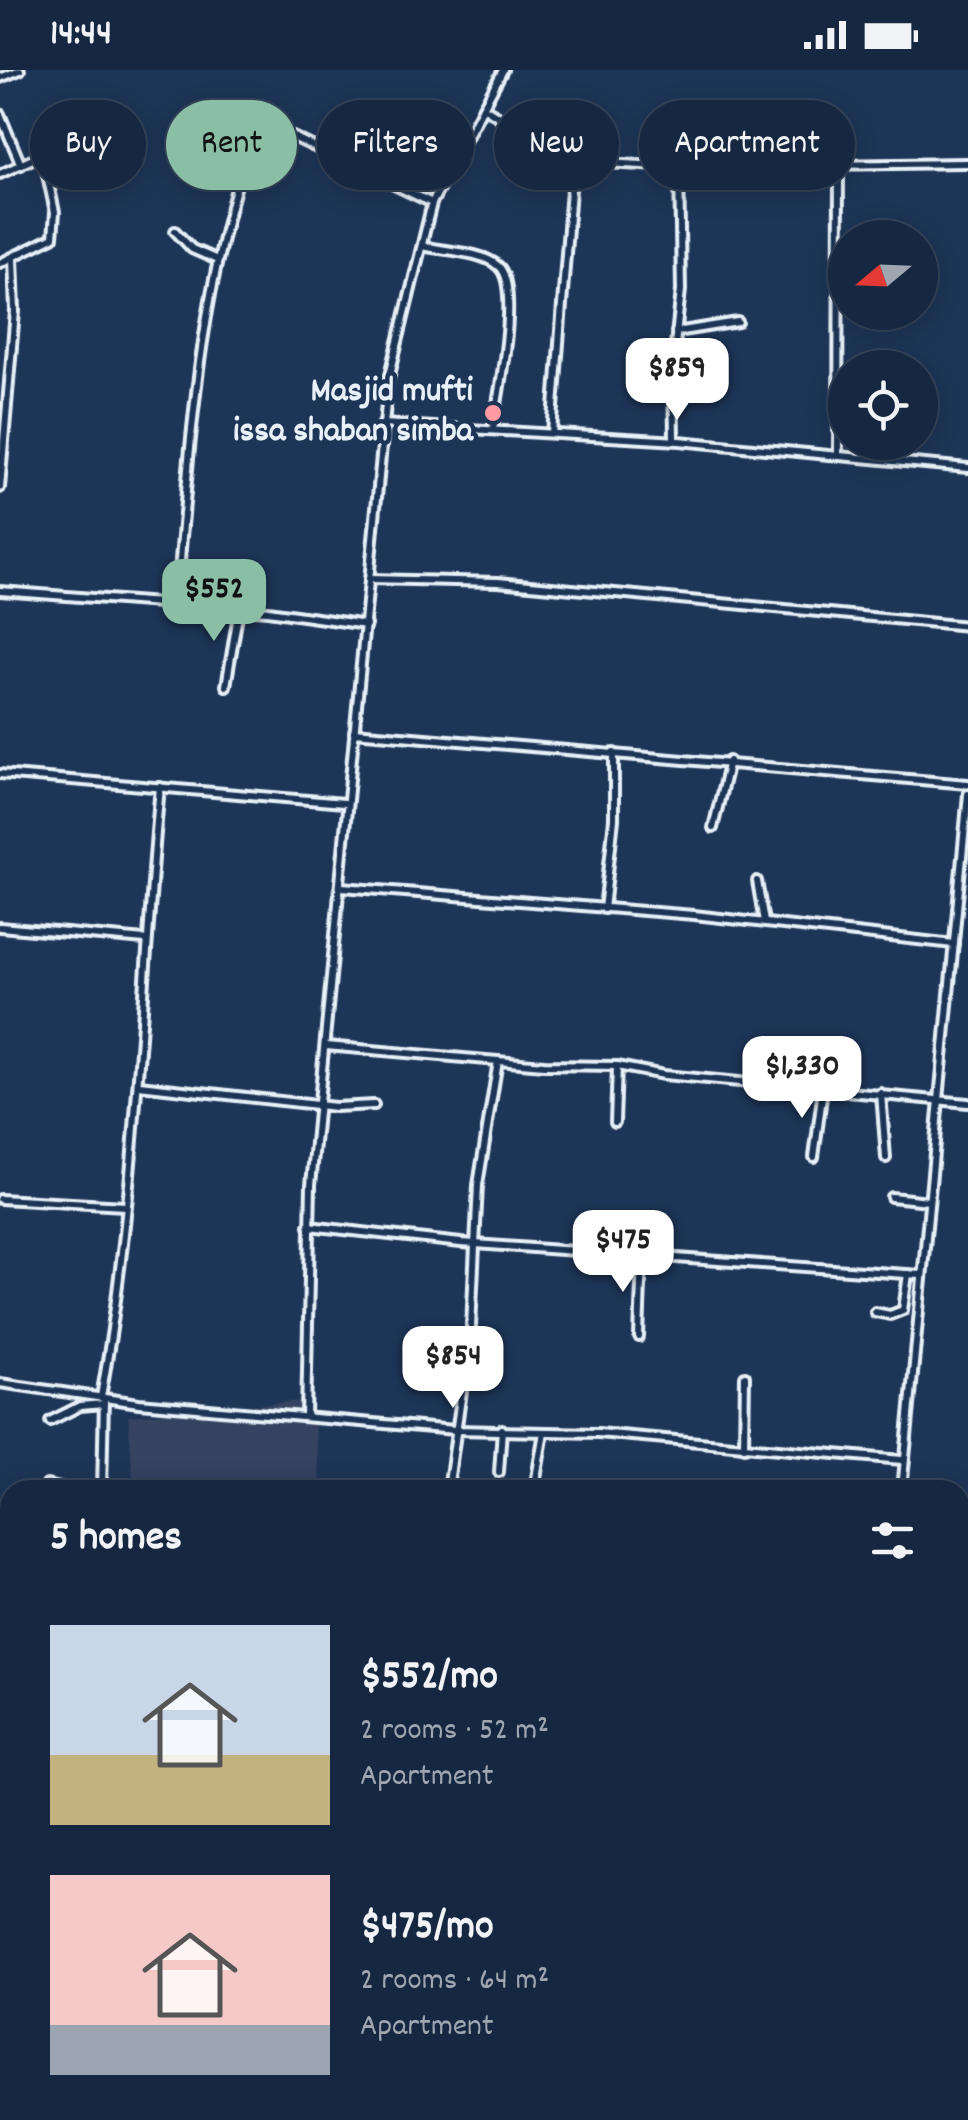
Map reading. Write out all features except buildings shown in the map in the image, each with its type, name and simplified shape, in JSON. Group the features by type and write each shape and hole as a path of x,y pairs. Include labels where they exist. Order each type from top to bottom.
{"street":[{"path":"0,78 20,70"},
{"path":"306,1417 309,1226 342,887 344,803 366,625 383,424 396,343 432,204 503,70"},
{"path":"483,107 494,114"},
{"path":"0,114 21,165"},
{"path":"176,605 192,396 216,259 247,152 244,140 260,127 272,127 432,204"},
{"path":"0,174 30,161"},
{"path":"855,164 968,163"},
{"path":"0,264 53,237 55,212 50,190"},
{"path":"552,433 571,190"},
{"path":"674,441 679,190"},
{"path":"839,350 840,190"},
{"path":"174,231 192,248 216,259"},
{"path":"422,246 490,261 500,267 507,281 506,330 493,429"},
{"path":"0,488 15,312 13,258"},
{"path":"676,332 738,322"},
{"path":"383,424 828,453"},
{"path":"894,460 968,468"},
{"path":"369,579 498,582 968,626"},
{"path":"0,591 239,609 366,625"},
{"path":"226,686 239,609"},
{"path":"354,732 729,760 968,784"},
{"path":"604,908 614,820 614,753"},
{"path":"713,828 729,760"},
{"path":"0,774 344,803"},
{"path":"102,1480 103,1400 138,1085 145,940 160,787"},
{"path":"902,1480 968,794"},
{"path":"756,881 764,922"},
{"path":"342,887 764,922 954,944"},
{"path":"0,927 145,940"},
{"path":"326,1046 498,1061 617,1066 664,1076 968,1104"},
{"path":"449,1480 470,1327 478,1185 498,1061"},
{"path":"615,1122 617,1066"},
{"path":"138,1085 319,1104 374,1105"},
{"path":"814,1157 823,1089"},
{"path":"881,1093 886,1158"},
{"path":"891,1197 929,1200"},
{"path":"0,1200 124,1206"},
{"path":"309,1226 474,1244 920,1275"},
{"path":"639,1337 642,1255"},
{"path":"875,1312 890,1315 903,1310 908,1274"},
{"path":"744,1447 745,1376"},
{"path":"0,1383 103,1400 455,1430 502,1429 902,1460"},
{"path":"50,1421 103,1400"},
{"path":"498,1472 502,1429"},
{"path":"536,1480 544,1432"}],"shaded area":[{"path":"312,1400 320,1480 133,1480 128,1416"}],"place":[{"name":"Masjid mufti issa shaban simba","path":"493,413"}]}
